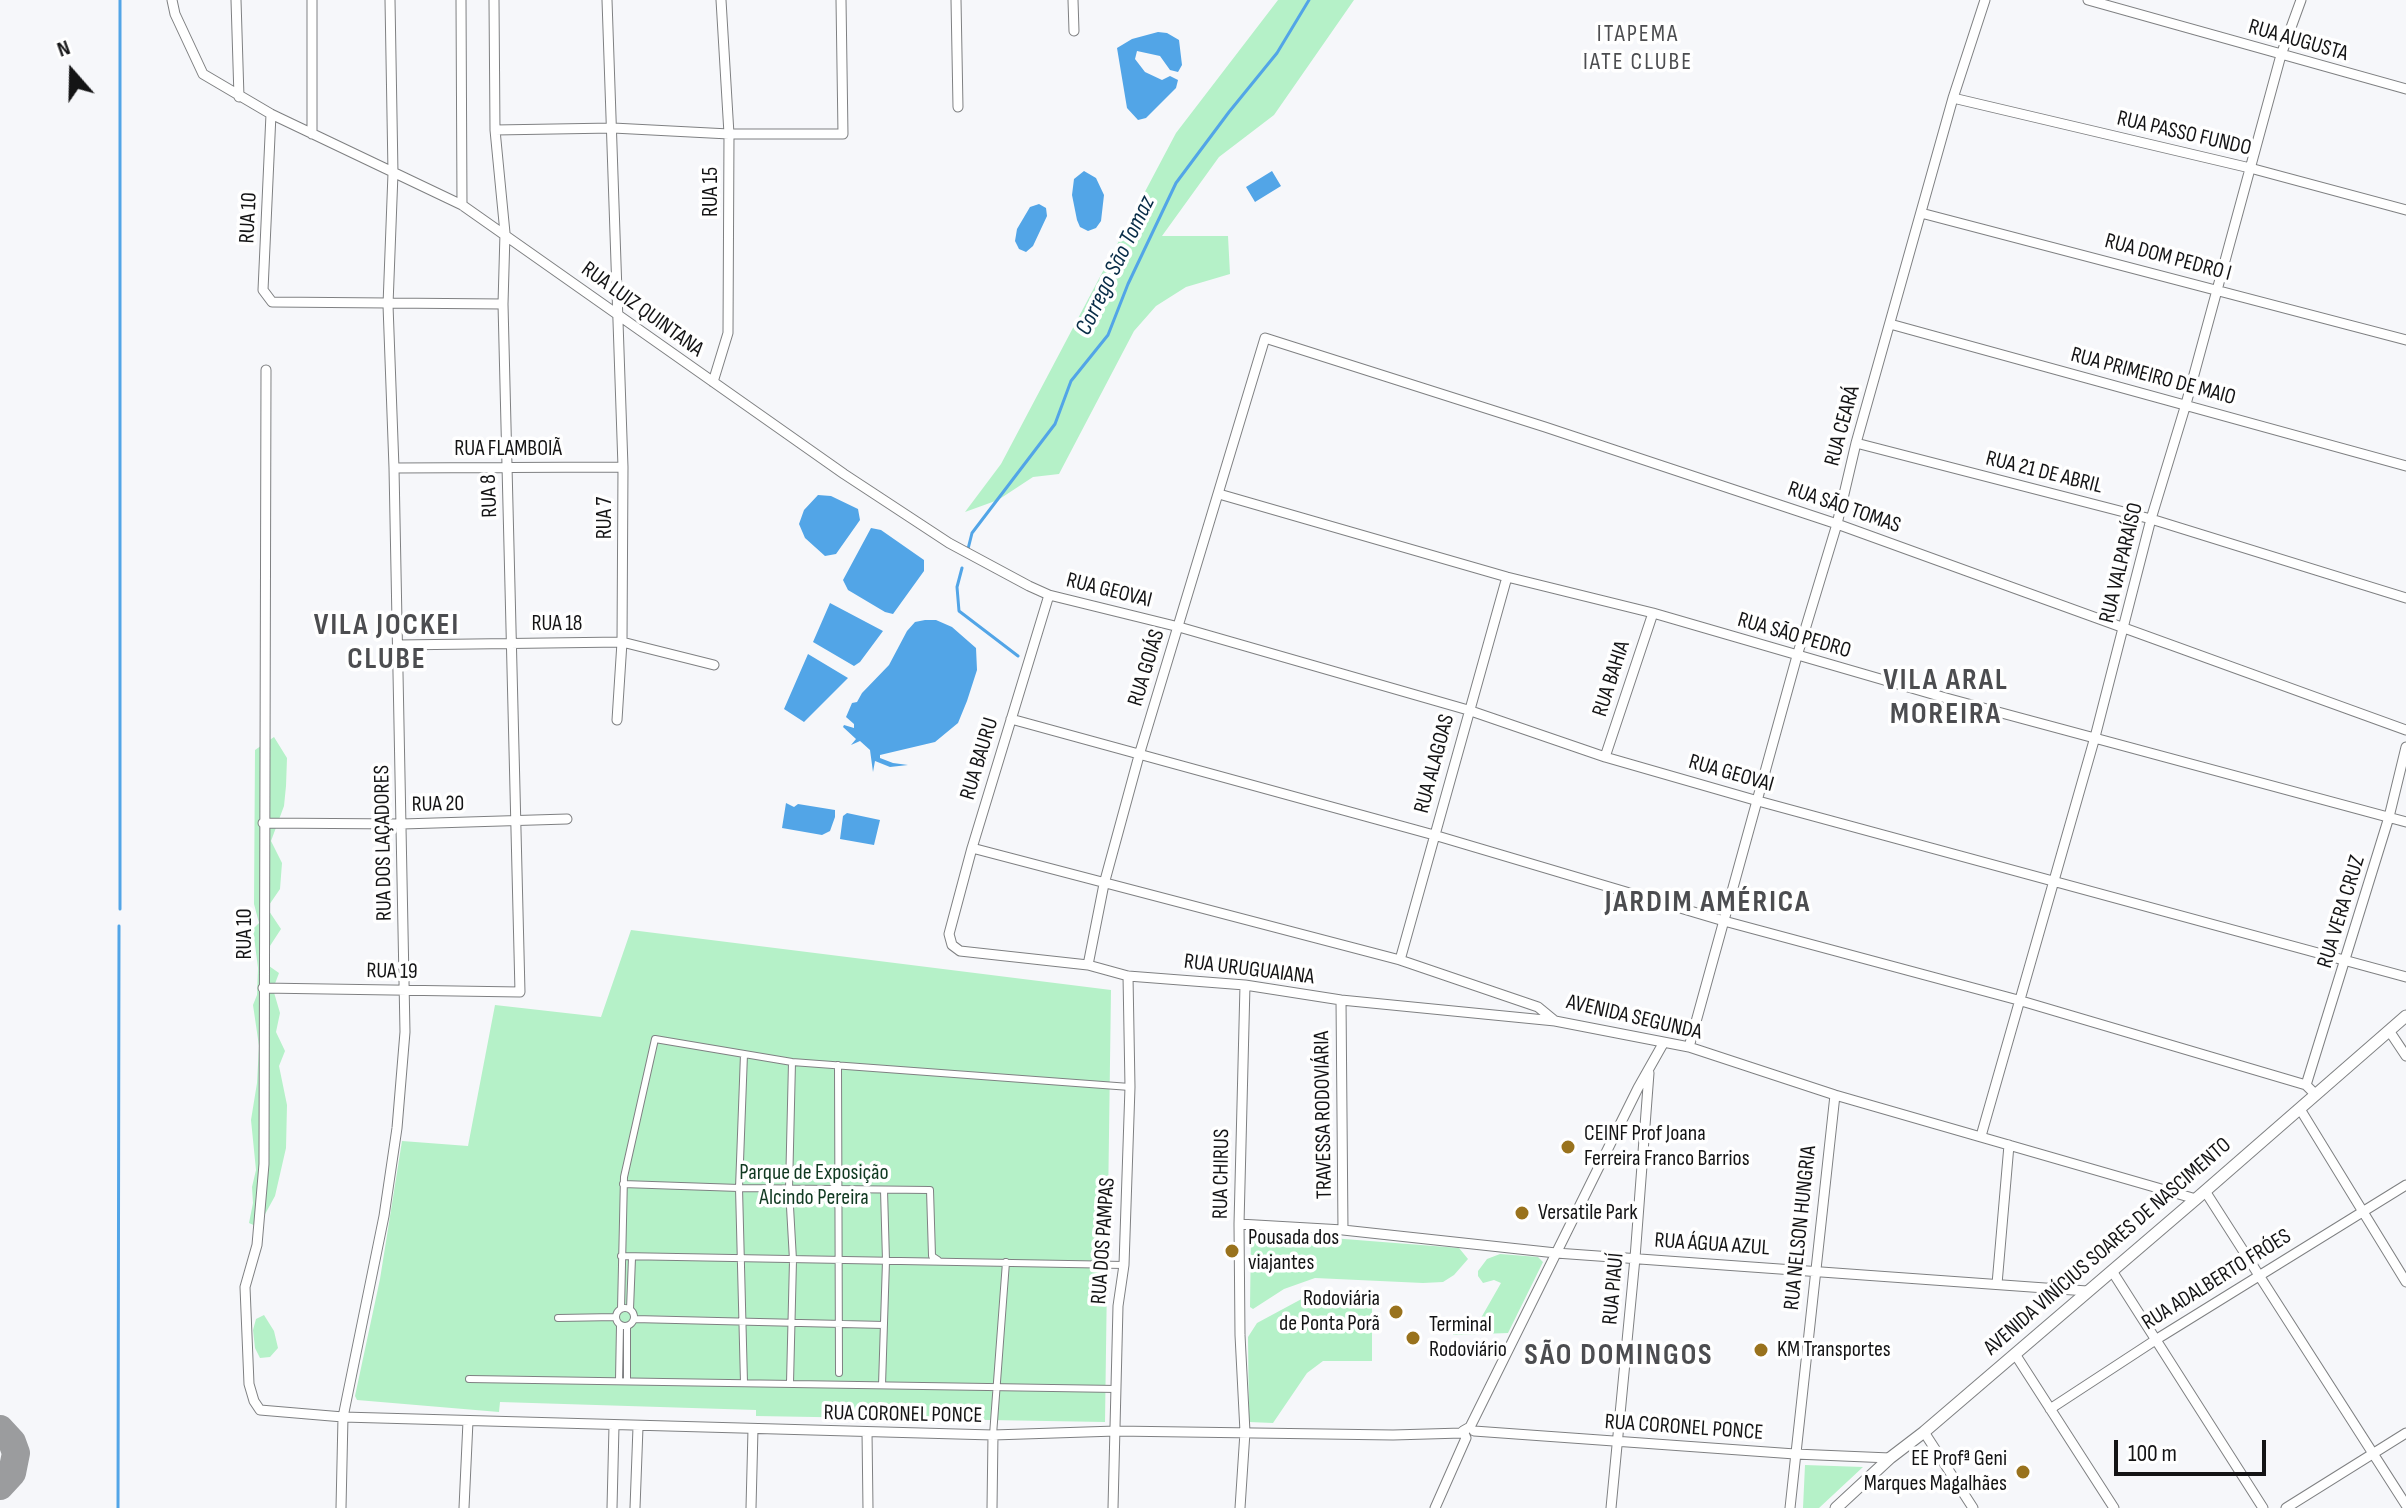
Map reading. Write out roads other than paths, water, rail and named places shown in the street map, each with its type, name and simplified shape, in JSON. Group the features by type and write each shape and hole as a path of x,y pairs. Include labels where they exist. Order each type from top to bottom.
{"street":[{"name":"RUA LUIZ QUINTANA","path":"172,0 175,14 203,74 271,114 462,205 949,543 1049,595"},
{"path":"236,0 239,97"},
{"path":"312,0 312,134"},
{"name":"RUA DOS LAÇADORES","path":"341,1508 343,1417 384,1216 397,1128 405,1032 388,305 393,173 390,0"},
{"path":"461,0 462,205"},
{"name":"RUA 8","path":"494,0 495,130 505,233 503,304 520,992"},
{"path":"607,0 619,316"},
{"name":"RUA 15","path":"713,382 728,333 729,134 721,0"},
{"path":"495,130 613,128 729,134 843,134 841,0"},
{"path":"956,0 958,107"},
{"path":"1073,0 1074,31"},
{"name":"RUA CEARÁ","path":"1689,1047 1797,656 1837,524 1856,443 1953,98 1985,0"},
{"name":"RUA AUGUSTA","path":"2088,0 2406,89"},
{"name":"RUA VALPARAÍSO","path":"1981,1136 2095,737 2151,519 2218,290 2281,55 2301,0"},
{"name":"RUA PASSO FUNDO","path":"1953,98 2250,168 2406,210"},
{"name":"RUA 10","path":"271,114 263,290 272,302 388,305"},
{"name":"RUA DOM PEDRO I","path":"1921,213 2406,340"},
{"path":"388,305 503,304"},
{"name":"RUA 7","path":"617,720 622,642 623,467 619,316"},
{"name":"RUA PRIMEIRO DE MAIO","path":"1890,324 2406,466"},
{"name":"RUA GOIÁS","path":"1088,965 1104,884 1140,752 1265,338"},
{"name":"RUA SÃO TOMAS","path":"1265,338 1837,524 2406,730"},
{"name":"RUA 10","path":"266,370 264,1164 257,1245 245,1287 249,1384 260,1410 343,1417"},
{"name":"RUA 21 DE ABRIL","path":"1856,443 2151,519 2406,598"},
{"name":"RUA FLAMBOIÃ","path":"394,468 623,467"},
{"name":"RUA SÃO PEDRO","path":"1219,494 1507,577 1653,613 1797,656 2406,822"},
{"name":"RUA ALAGOAS","path":"1400,960 1507,577"},
{"name":"RUA GEOVAI","path":"1049,595 1179,627 1468,710 1605,757 1758,801 2406,977"},
{"name":"RUA BAURU","path":"949,934 1049,595"},
{"name":"RUA BAHIA","path":"1605,757 1653,613"},
{"name":"RUA 18","path":"398,645 622,642 714,665"},
{"path":"1011,719 1434,835 1724,921 2018,1000 2310,1090"},
{"name":"RUA VERA CRUZ","path":"2310,1090 2389,817 2406,747"},
{"name":"RUA 20","path":"263,823 402,824 567,819"},
{"name":"AVENIDA SEGUNDA","path":"972,848 1400,960 1538,1007 1555,1021 1689,1047 1835,1095 2200,1195"},
{"name":"RUA URUGUAIANA","path":"949,934 952,945 960,951 1088,965 1128,976 1245,985 1341,1000 1555,1021"},
{"name":"RUA DOS PAMPAS","path":"1113,1508 1118,1306 1124,1265 1130,1087 1128,976"},
{"name":"RUA CHIRUS","path":"1240,1508 1245,1432 1239,1224 1245,985"},
{"name":"RUA 19","path":"263,988 520,992"},
{"name":"TRAVESSA RODOVIÁRIA","path":"1341,1000 1343,1230"},
{"name":"AVENIDA VINÍCIUS SOARES DE NASCIMENTO","path":"1836,1508 1890,1458 2300,1109 2310,1090 2390,1032 2406,1016"},
{"path":"2390,1032 2406,1056"},
{"path":"616,1317 621,1309 623,1184 655,1039 792,1062 1130,1087"},
{"path":"1435,1508 1468,1432 1638,1088 1664,1042"},
{"path":"744,1054 739,1188 744,1383"},
{"path":"790,1383 792,1062"},
{"path":"838,1065 839,1373"},
{"name":"RUA PIAUÍ","path":"1611,1508 1649,1072"},
{"name":"RUA NELSON HUNGRIA","path":"1790,1508 1835,1095"},
{"path":"2300,1109 2406,1282"},
{"path":"1997,1284 2009,1145"},
{"path":"623,1184 930,1190 932,1256 939,1261"},
{"name":"RUA ADALBERTO FRÓES","path":"2050,1409 2260,1274 2406,1185"},
{"path":"882,1385 886,1261 884,1190"},
{"path":"2200,1195 2260,1274 2406,1505"},
{"name":"RUA ÁGUA AZUL","path":"1239,1224 1343,1230 1556,1253 2087,1291"},
{"path":"621,1256 1124,1265"},
{"path":"632,1258 630,1309 634,1319"},
{"path":"992,1508 994,1389 1006,1262"},
{"path":"2112,1271 2263,1508"},
{"path":"621,1309 630,1309"},
{"path":"558,1318 616,1317 624,1325 623,1380"},
{"path":"624,1325 634,1319 884,1325"},
{"path":"2015,1354 2114,1508"},
{"path":"469,1379 1117,1389"},
{"name":"RUA CORONEL PONCE","path":"343,1417 993,1435 1116,1431 1393,1435 1468,1432 1890,1458"},
{"path":"464,1508 468,1421"},
{"path":"612,1508 614,1426"},
{"path":"635,1508 638,1427"},
{"path":"751,1508 753,1429"},
{"path":"867,1432 868,1508"},
{"path":"1924,1432 1973,1508"},
{"path":"2286,1508 2406,1433"}],"water":[{"path":"1158,32 1179,40 1182,65 1178,72 1170,70 1160,56 1137,51 1135,59 1145,72 1162,80 1170,76 1178,80 1176,88 1146,118 1138,120 1127,108 1117,48 1132,39"},
{"path":"1084,171 1096,178 1104,195 1101,221 1096,228 1088,231 1080,227 1072,195 1074,179"},
{"path":"1272,171 1281,186 1255,202 1246,187"},
{"path":"1039,204 1046,208 1047,216 1033,246 1026,252 1019,249 1015,241 1017,229 1030,207"},
{"path":"818,495 831,496 858,509 860,520 836,554 825,556 805,538 799,524 804,510"},
{"path":"871,528 881,530 924,560 924,571 893,614 848,590 843,580"},
{"path":"830,603 883,631 854,666 813,642"},
{"path":"936,620 952,627 976,648 977,670 967,701 958,723 935,742 880,755 880,758 893,763 908,765 890,767 875,761 873,772 870,750 860,741 851,745 856,739 843,727 854,728 854,724 846,717 852,703 857,702 889,665 907,631 915,622"},
{"path":"808,654 848,678 804,722 784,709"},
{"path":"786,803 794,807 798,804 835,810 830,831 822,835 782,828"},
{"path":"847,813 880,820 874,845 840,839 843,816"}],"waterway":[{"path":"120,0 120,909"},
{"name":"Corrego São Tomaz","path":"968,549 972,533 1055,424 1071,381 1108,335 1128,284 1176,183 1277,53 1309,0"},
{"name":"Corrego São Tomaz","path":"962,568 957,587 959,611 1018,656"},
{"path":"118,1508 119,926"}],"place":[{"name":"CEINF Prof Joana Ferreira Franco Barrios","path":"1568,1147"},
{"name":"Versatile Park","path":"1522,1213"},
{"name":"Pousada dos viajantes","path":"1232,1251"},
{"name":"Rodoviária de Ponta Porã","path":"1396,1312"},
{"name":"Terminal Rodoviário","path":"1413,1338"},
{"name":"KM Transportes","path":"1761,1350"},
{"name":"EE Profª Geni Marques Magalhães","path":"2023,1472"}],"district":[{"name":"ITAPEMA IATE CLUBE","path":"1638,49"},
{"name":"VILA JOCKEI CLUBE","path":"387,643"},
{"name":"VILA ARAL MOREIRA","path":"1946,698"},
{"name":"JARDIM AMÉRICA","path":"1708,903"},
{"name":"SÃO DOMINGOS","path":"1619,1356"}],"park label":[{"name":"Parque de Exposição Alcindo Pereira","path":"814,1186"}]}
